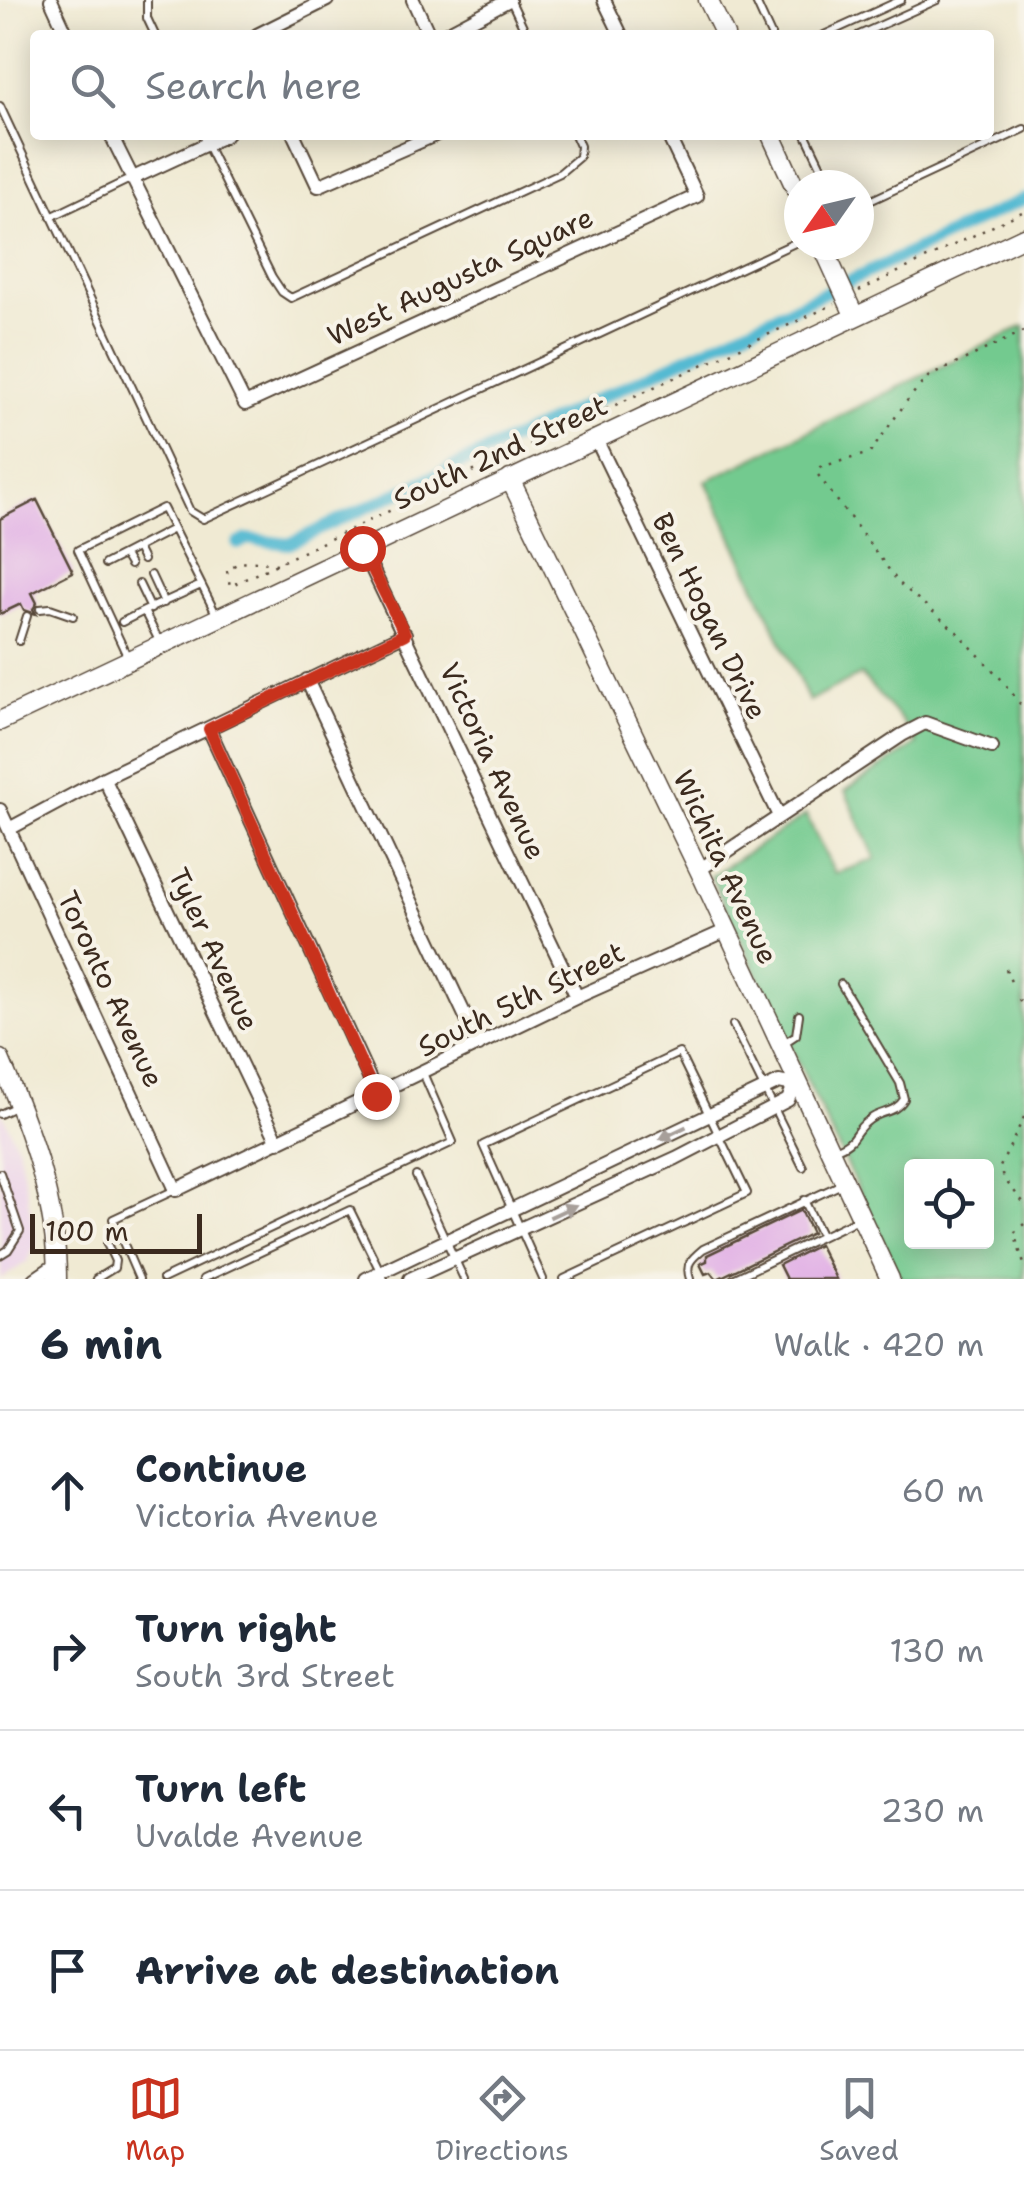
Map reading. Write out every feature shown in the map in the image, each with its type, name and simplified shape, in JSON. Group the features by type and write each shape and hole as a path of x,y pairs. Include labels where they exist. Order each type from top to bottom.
{"main road":[{"path":"708,0 722,30"},
{"path":"773,140 787,170"},
{"name":"South 2nd Street","path":"2,715 596,437 847,297 1024,236"},
{"path":"829,260 847,297"},
{"name":"Wichita Avenue","path":"510,479 890,1279"},
{"path":"0,1058 42,1167 57,1272"}],"street":[{"path":"51,0 65,30"},
{"path":"268,30 326,0"},
{"path":"413,0 427,30"},
{"path":"453,30 510,0"},
{"path":"604,0 619,30"},
{"path":"114,140 131,179 204,140"},
{"path":"296,140 318,186 424,140"},
{"name":"West Augusta Square","path":"131,179 245,404 698,196 670,140"},
{"name":"Ben Hogan Drive","path":"596,437 779,816"},
{"name":"Victoria Avenue","path":"362,548 577,996"},
{"path":"9,830 104,778 405,634"},
{"path":"308,680 479,1045"},
{"path":"699,870 902,734 925,723 992,748"},
{"path":"209,729 376,1096"},
{"name":"Tyler Avenue","path":"104,778 278,1142"},
{"name":"Toronto Avenue","path":"0,810 176,1190"},
{"name":"South 5th Street","path":"176,1190 577,996 726,931"},
{"path":"366,1279 382,1276 778,1082 794,1085 788,1100 720,1135 410,1279"},
{"path":"34,1279 57,1272"}],"lane":[{"path":"147,0 147,18 153,30"},
{"path":"510,0 525,30"},
{"path":"755,0 769,30"},
{"path":"835,30 901,0"},
{"path":"870,30 937,0"},
{"path":"0,106 190,511 203,519 784,248"},
{"path":"874,199 1024,128"},
{"path":"204,140 272,278 291,298 560,173 578,157 577,140"},
{"path":"808,140 823,170"},
{"path":"52,217 131,179"},
{"path":"128,659 78,550 163,508 217,617"},
{"path":"105,564 174,529"},
{"path":"137,548 143,560"},
{"path":"124,555 130,565"},
{"path":"151,575 164,602"},
{"path":"139,584 160,644"},
{"path":"122,622 201,585"},
{"path":"40,609 74,616"},
{"path":"19,641 27,616"},
{"path":"830,1151 852,1142 867,1121 896,1110 904,1099 900,1083 841,984"},
{"path":"780,1046 796,1035 798,1014"},
{"path":"733,1025 803,1167"},
{"path":"543,1279 482,1148 487,1141 679,1052 748,1192 564,1279"},
{"path":"163,1279 453,1142 423,1073"},
{"path":"0,1114 19,1104"},
{"path":"0,1172 20,1231 8,1250 0,1254"},
{"path":"416,1176 464,1279"},
{"path":"690,1279 690,1260 703,1250 844,1183"},
{"path":"139,1279 113,1219 176,1190"},
{"path":"804,1200 822,1236"},
{"path":"203,1279 350,1210 382,1276"},
{"path":"733,1279 861,1218"},
{"path":"96,1279 114,1268 115,1260 107,1244"}],"path":[{"path":"277,564 246,562 230,566 227,579 230,586 277,564 612,405 847,297 1024,211"},
{"path":"1024,331 928,377 870,453 826,463 818,471 891,573 958,634 1024,709"},
{"path":"1006,969 1013,987"},
{"path":"1019,1000 1024,1009"},
{"path":"1024,1117 1000,1167 1004,1180 1024,1202"},
{"path":"1024,1224 1014,1233 1024,1264"}],"shaded area":[{"path":"0,1108 19,1150 36,1242 28,1261 1,1279"}],"green space":[{"path":"1024,326 1024,1279 900,1279 711,876 806,815 835,874 876,859 845,791 917,744 861,675 809,701 706,481"}],"building":[{"path":"37,500 73,572 32,593 37,603 33,609 36,614 24,610 21,604 0,614 0,519"},
{"path":"801,1210 812,1233 717,1279 711,1272 705,1274 700,1264 707,1261 707,1255"},
{"path":"819,1245 836,1279 786,1279 779,1265"}],"waterway":[{"path":"238,544 247,539 289,544 1024,199"}],"route":[{"path":"362,548 405,634 209,729 376,1096"}]}
